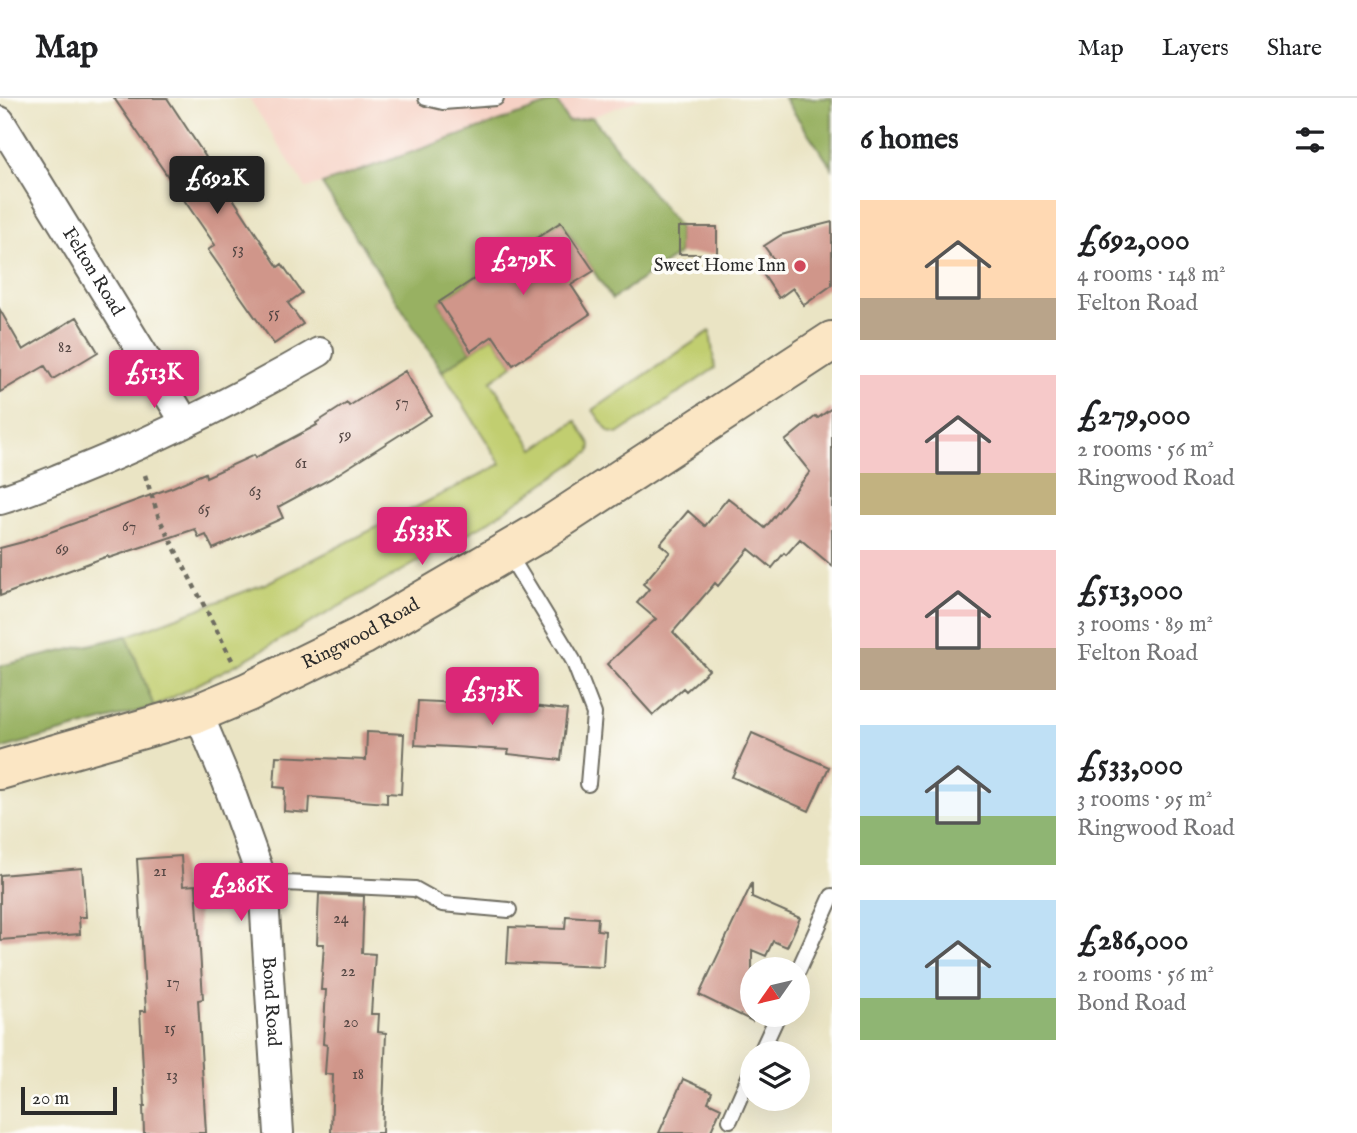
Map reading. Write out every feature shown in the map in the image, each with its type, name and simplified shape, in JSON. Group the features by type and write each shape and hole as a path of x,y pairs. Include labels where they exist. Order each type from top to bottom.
{"main road":[{"name":"Ringwood Road","path":"0,770 198,713 248,692 362,636 507,551 832,341"}],"street":[{"name":"Felton Road","path":"0,121 185,422"},
{"path":"0,500 134,448 248,393 319,352"},
{"name":"Bond Road","path":"198,713 227,782 263,882 279,1133"}],"lane":[{"path":"426,98 443,102 496,98"},
{"path":"507,551 573,660 594,714 588,784"},
{"path":"263,882 415,889 442,904 509,910"},
{"path":"804,957 832,896"},
{"path":"730,1120 740,1097"}],"path":[{"path":"134,448 159,518 248,692"}],"shaded area":[{"path":"249,98 642,98 592,117 568,122 556,101 306,188"}],"green space":[{"path":"784,98 832,98 832,168"},
{"path":"557,101 568,122 592,117 679,227 679,254 612,299 561,222 439,302 471,351 442,371 322,184"},
{"path":"710,331 715,368 618,434 609,432 593,410"},
{"path":"493,336 513,365 491,381 534,449 576,421 591,445 590,452 488,522 241,662 154,707 127,636 267,583 501,464 442,371"},
{"path":"127,636 154,707 0,749 0,666"}],"building":[{"path":"114,98 167,98 278,267 282,264 302,293 288,303 303,324 274,344 208,250 215,245"},
{"path":"561,222 594,271 571,285 590,314 513,365 493,336 471,351 439,302"},
{"name":"Sweet Home Inn","path":"832,222 832,285 804,305 793,288 779,298 761,271 775,261 764,246 781,235"},
{"path":"679,227 717,227 717,254 679,254"},
{"path":"0,310 23,350 77,317 98,352 53,379 45,366 0,392"},
{"path":"405,371 431,415 330,479 278,507 283,518 213,549 206,535 199,538 195,529 109,558 108,556 0,596 0,548 23,542 205,473 206,477 254,455 255,458 317,425 316,423 347,403 349,406"},
{"path":"832,408 832,566 800,539 772,568 749,549 718,586 715,583 673,632 709,670 686,691 683,688 653,715 607,664 656,619 637,603 649,589 643,584 670,552 660,544 688,511 705,526 728,498 765,528 810,472 785,441 816,416 818,418"},
{"path":"461,698 567,710 561,760 508,754 509,750 415,745 418,701 461,703"},
{"path":"367,732 404,734 401,794 387,793 387,803 310,797 309,813 284,811 285,788 274,787 276,756 366,760"},
{"path":"752,733 829,767 809,811 732,777"},
{"path":"181,856 183,886 196,885 203,999 198,1000 206,1133 144,1133 140,1011 146,1011 137,859"},
{"path":"82,868 86,917 79,917 80,934 0,940 0,875"},
{"path":"752,883 752,897 800,918 787,947 773,941 766,956 752,950 752,957 740,957 740,1015 699,995"},
{"path":"319,894 364,896 362,953 375,954 371,1014 379,1014 378,1032 386,1033 382,1133 331,1133 333,1075 325,1074 327,1045 323,1044 326,990 321,990 324,944 317,944"},
{"path":"566,916 598,918 597,930 605,931 603,967 507,963 509,927 565,929"},
{"path":"683,1079 712,1092 708,1102 721,1108 710,1133 659,1133"}],"place":[{"name":"Sweet Home Inn","path":"800,266"}]}
